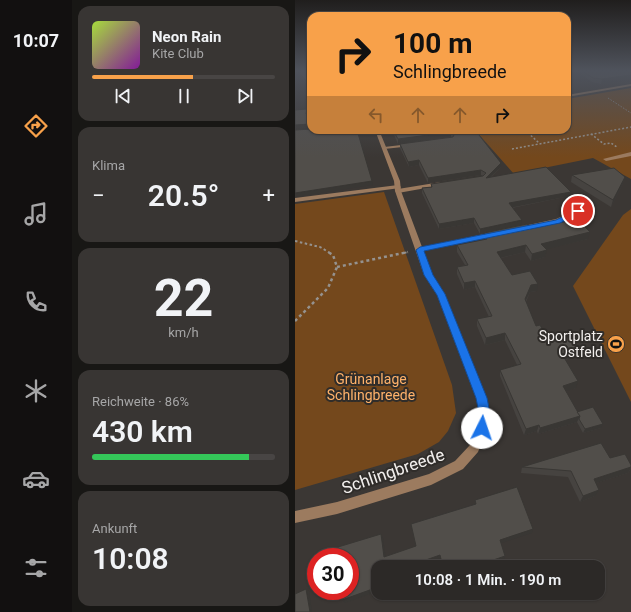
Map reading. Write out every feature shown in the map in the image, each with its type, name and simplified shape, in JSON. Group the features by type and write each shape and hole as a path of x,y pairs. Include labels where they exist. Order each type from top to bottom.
{"street":[{"name":"Schlingbreede","path":"295,517 337,508 431,478 459,465 474,448 486,418 481,398 441,294 428,275 398,189 397,181 379,134"},
{"path":"384,148 414,144"},
{"path":"606,159 629,155"},
{"path":"295,200 451,183"},
{"path":"512,231 558,221 588,206"},
{"path":"420,250 504,232"}],"path":[{"path":"609,100 631,113"},
{"path":"512,149 631,127"},
{"path":"529,134 540,144"},
{"path":"591,134 604,144 611,143 629,155"},
{"path":"295,241 320,247 333,255 337,267 328,288 295,321"},
{"path":"337,267 420,250"}],"green space":[{"path":"571,100 631,100 631,179 593,158 514,174 479,134 571,134"},
{"name":"Grünanlage Schlingbreede","path":"384,192 452,385 456,413 448,431 439,442 418,454 295,490 295,204"},
{"name":"Sportplatz Ostfeld","path":"631,209 631,402 573,286 623,215"}],"building":[{"path":"307,109 307,124 295,125 295,110"},
{"path":"307,129 307,134 358,134 372,181 295,193 295,130"},
{"path":"395,134 436,134 398,139"},
{"path":"453,134 478,134 501,163 486,178 546,167 571,192 509,203 522,220 480,229 474,218 439,224 422,188 432,187 431,184 483,176 486,173 481,170 428,178 419,160 408,162 400,144 453,137"},
{"path":"614,168 625,177 613,200 572,175"},
{"path":"577,219 590,232 541,244 547,250 532,254 526,245 497,252 512,275 530,271 538,284 531,285 525,299 536,326 540,325 550,342 571,336 579,349 562,354 578,381 563,386 580,416 540,428 539,425 526,429 500,370 521,364 505,333 486,338 477,319 492,316 475,281 464,283 457,267 468,265 457,245 487,239 484,233 527,224 530,229"},
{"path":"593,407 603,424 585,429 577,412"},
{"path":"601,443 610,458 625,454 631,467 594,479 599,490 583,496 571,471 522,467"},
{"path":"517,487 533,529 500,540 505,556 493,560 441,560 440,555 426,560 371,560 371,590 359,594 359,548 338,547 381,534 384,557 416,546 411,524 476,504 475,500"},
{"path":"306,589 310,612 295,612 295,594"}],"place":[{"name":"Sportplatz Ostfeld","path":"616,344"}],"route":[{"path":"482,428 486,418 481,398 441,294 428,275 420,250 558,221 578,211"}]}
